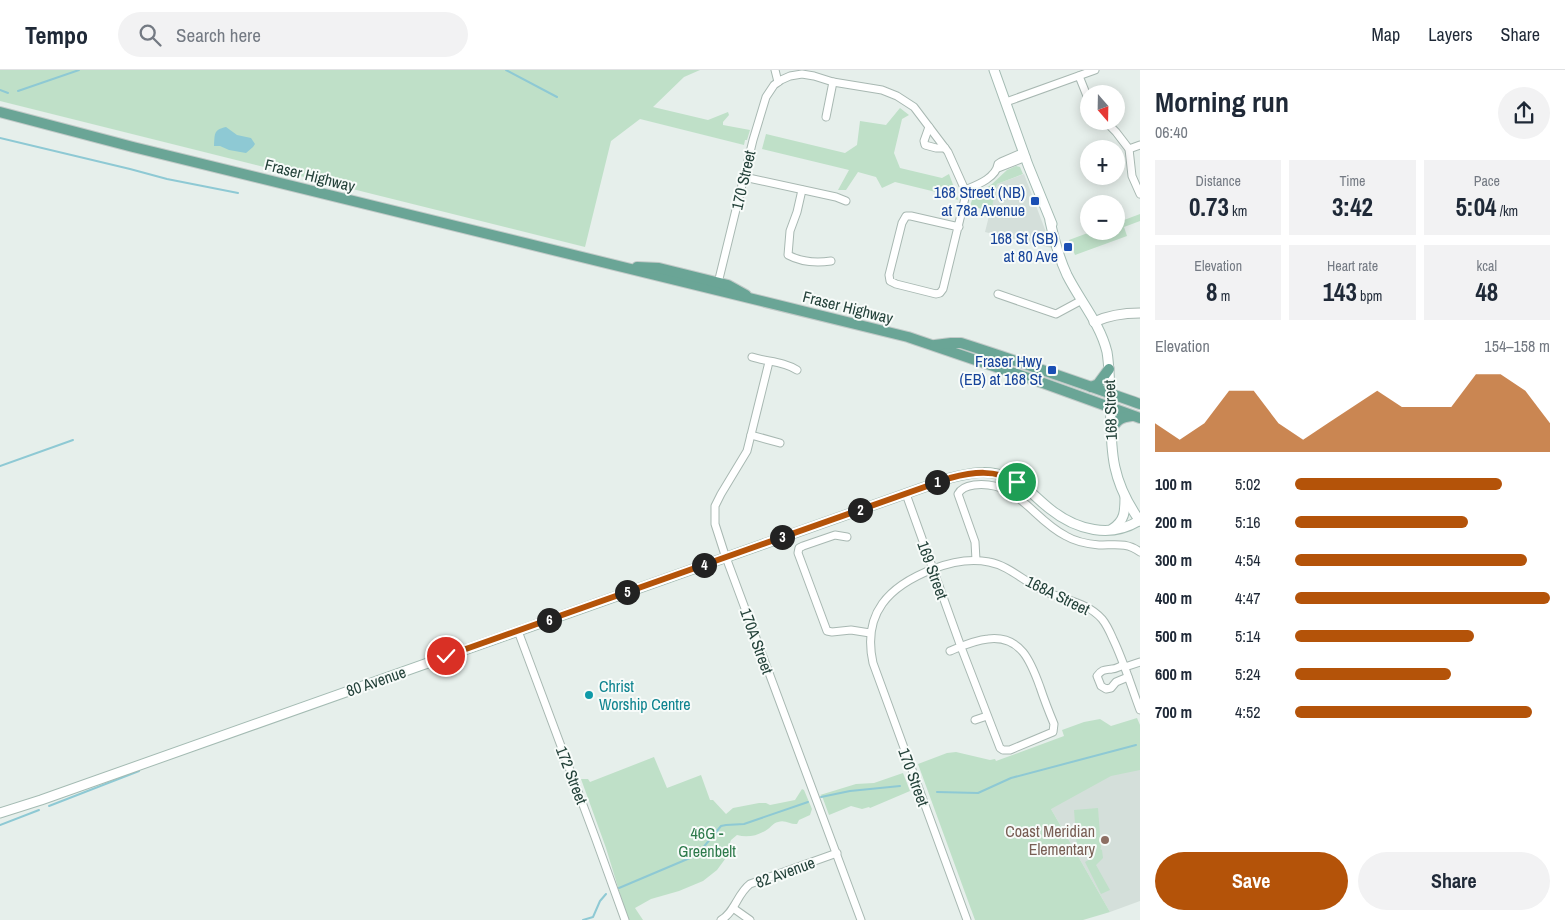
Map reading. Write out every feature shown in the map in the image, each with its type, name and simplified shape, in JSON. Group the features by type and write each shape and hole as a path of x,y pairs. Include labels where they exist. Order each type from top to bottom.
{"main road":[{"name":"168 Street","path":"994,70 1050,221 1061,240 1082,300 1105,345 1109,370 1113,463 1117,480 1125,497 1140,520"},
{"name":"Fraser Highway","path":"0,112 124,145 855,324 932,345 1137,417"},
{"name":"Fraser Highway","path":"614,266 658,268 728,285 757,301"},
{"path":"662,278 667,275 691,276"},
{"path":"1094,322 1102,318 1121,314 1140,313"},
{"name":"Fraser Highway","path":"932,345 961,343 1140,404"},
{"path":"1090,387 1098,384 1109,370"},
{"path":"1111,430 1123,417 1137,417"},
{"name":"80 Avenue","path":"0,813 968,473 993,473 1007,477 1021,485 1068,522 1088,529 1118,529 1132,525 1140,520"},
{"path":"1107,530 1114,528 1124,518 1125,497"}],"street":[{"path":"775,70 778,82 791,73 808,74 833,82 888,91 914,107 945,148 965,190 965,198 959,227 942,289 940,293 936,294 890,281 902,223 906,216 959,227"},
{"path":"1006,102 1095,70"},
{"path":"1079,76 1083,85"},
{"name":"170 Street","path":"718,283 766,97 778,82"},
{"path":"826,117 833,82"},
{"path":"929,127 924,141 925,145 945,148"},
{"path":"1114,130 1129,149 1132,176 1140,194"},
{"path":"1129,149 1140,145"},
{"path":"965,190 985,180 998,168 1025,154"},
{"path":"744,177 836,196 846,201"},
{"path":"802,190 790,231 788,255 809,262 831,262"},
{"path":"998,294 1056,314 1082,300"},
{"path":"752,357 783,364 797,370"},
{"name":"170A Street","path":"769,362 746,453 715,506 715,524 861,920"},
{"path":"751,435 780,443"},
{"path":"976,560 975,542 958,495 960,490 974,485 993,486 1012,493 1048,525 1071,539 1092,544 1127,545 1140,552"},
{"name":"169 Street","path":"906,494 961,647 997,742 1002,750 1010,750 1049,735 1054,731 1054,724 1028,657 1021,650 1010,642 996,639 982,640 961,647"},
{"path":"847,537 835,535 803,546 798,550 827,631 852,630 870,633"},
{"name":"170 Street","path":"967,920 874,668 870,633 882,604 894,590 910,579 933,569 959,561 976,560"},
{"name":"168A Street","path":"976,560 1002,566 1045,592 1076,602 1090,609 1101,618 1125,666 1140,710"},
{"name":"172 Street","path":"518,631 625,920"},
{"path":"950,651 961,647"},
{"path":"1128,677 1116,682 1111,688 1106,689 1101,686 1098,676 1105,669 1111,670 1140,662"},
{"path":"974,720 987,716"},
{"name":"82 Avenue","path":"721,920 727,916 744,889 750,884 836,853"},
{"path":"733,908 750,920"}],"shaded area":[{"path":"1024,174 1052,248 985,232 997,184"},
{"name":"Coast Meridian Elementary","path":"1140,748 1140,901 1110,912 1035,781"}],"green space":[{"path":"0,70 700,70 684,77 653,107 708,120 728,112 729,115 723,122 723,125 750,130 744,145 640,119 611,141 585,247 0,101"},
{"path":"900,108 909,115 902,119 894,153 900,168 942,178 949,174 958,200 940,193 895,182 882,188 876,177 858,172 846,190 838,190 849,170 762,149 766,134 845,153 857,145 860,121 886,125"},
{"path":"1016,166 1020,167 1023,174 997,184 991,211 970,206 973,197 992,184 1007,170"},
{"path":"1140,214 1140,221 1125,227 1125,220"},
{"path":"1080,236 1080,240 1116,240 1075,255 1069,240"},
{"path":"1137,718 1140,725 1140,770 1111,776 1051,809 1110,912 1083,920 975,920 918,764 947,753 956,752 990,760 995,759 996,761 1064,736 1062,730 1084,722 1100,719 1111,726"},
{"name":"46G - Greenbelt","path":"654,757 667,788 701,775 710,800 713,800 726,814 733,808 759,803 770,805 795,800 802,789 812,809 810,815 799,820 797,824 781,821 756,835 737,835 731,840 731,851 717,870 703,881 679,891 651,899 635,908 643,920 628,920 606,848 581,779 588,779 590,782"},
{"path":"903,773 910,791 870,808 862,809 851,806 829,815 820,795 856,784 874,783"},
{"path":"1098,808 1100,849 1102,850 1103,858 1096,865 1110,890 1101,894 1085,862 1090,859 1086,855 1086,850 1077,850 1074,810"}],"water":[{"path":"226,127 237,135 251,138 255,144 246,153 214,146 214,138 217,131"}],"waterway":[{"path":"18,91 79,70"},
{"path":"506,70 557,97"},
{"path":"0,90 8,93"},
{"path":"0,138 167,179 238,193"},
{"path":"0,466 73,440"},
{"path":"937,792 978,793 1011,778 1136,745"},
{"path":"49,806 139,771"},
{"path":"821,797 850,791 900,786"},
{"path":"619,888 697,855 721,826 744,824 808,802"},
{"path":"0,825 39,810"},
{"path":"583,920 593,917 600,901 606,894"}],"place":[{"name":"168 Street (NB) at 78a Avenue","path":"1035,201"},
{"name":"168 St (SB) at 80 Ave","path":"1068,247"},
{"name":"Fraser Hwy (EB) at 168 St","path":"1052,370"},
{"name":"Christ Worship Centre","path":"589,695"},
{"name":"Coast Meridian Elementary","path":"1105,840"}],"route":[{"path":"446,656 950,478 968,473 983,472 1004,476 1017,482"}]}
